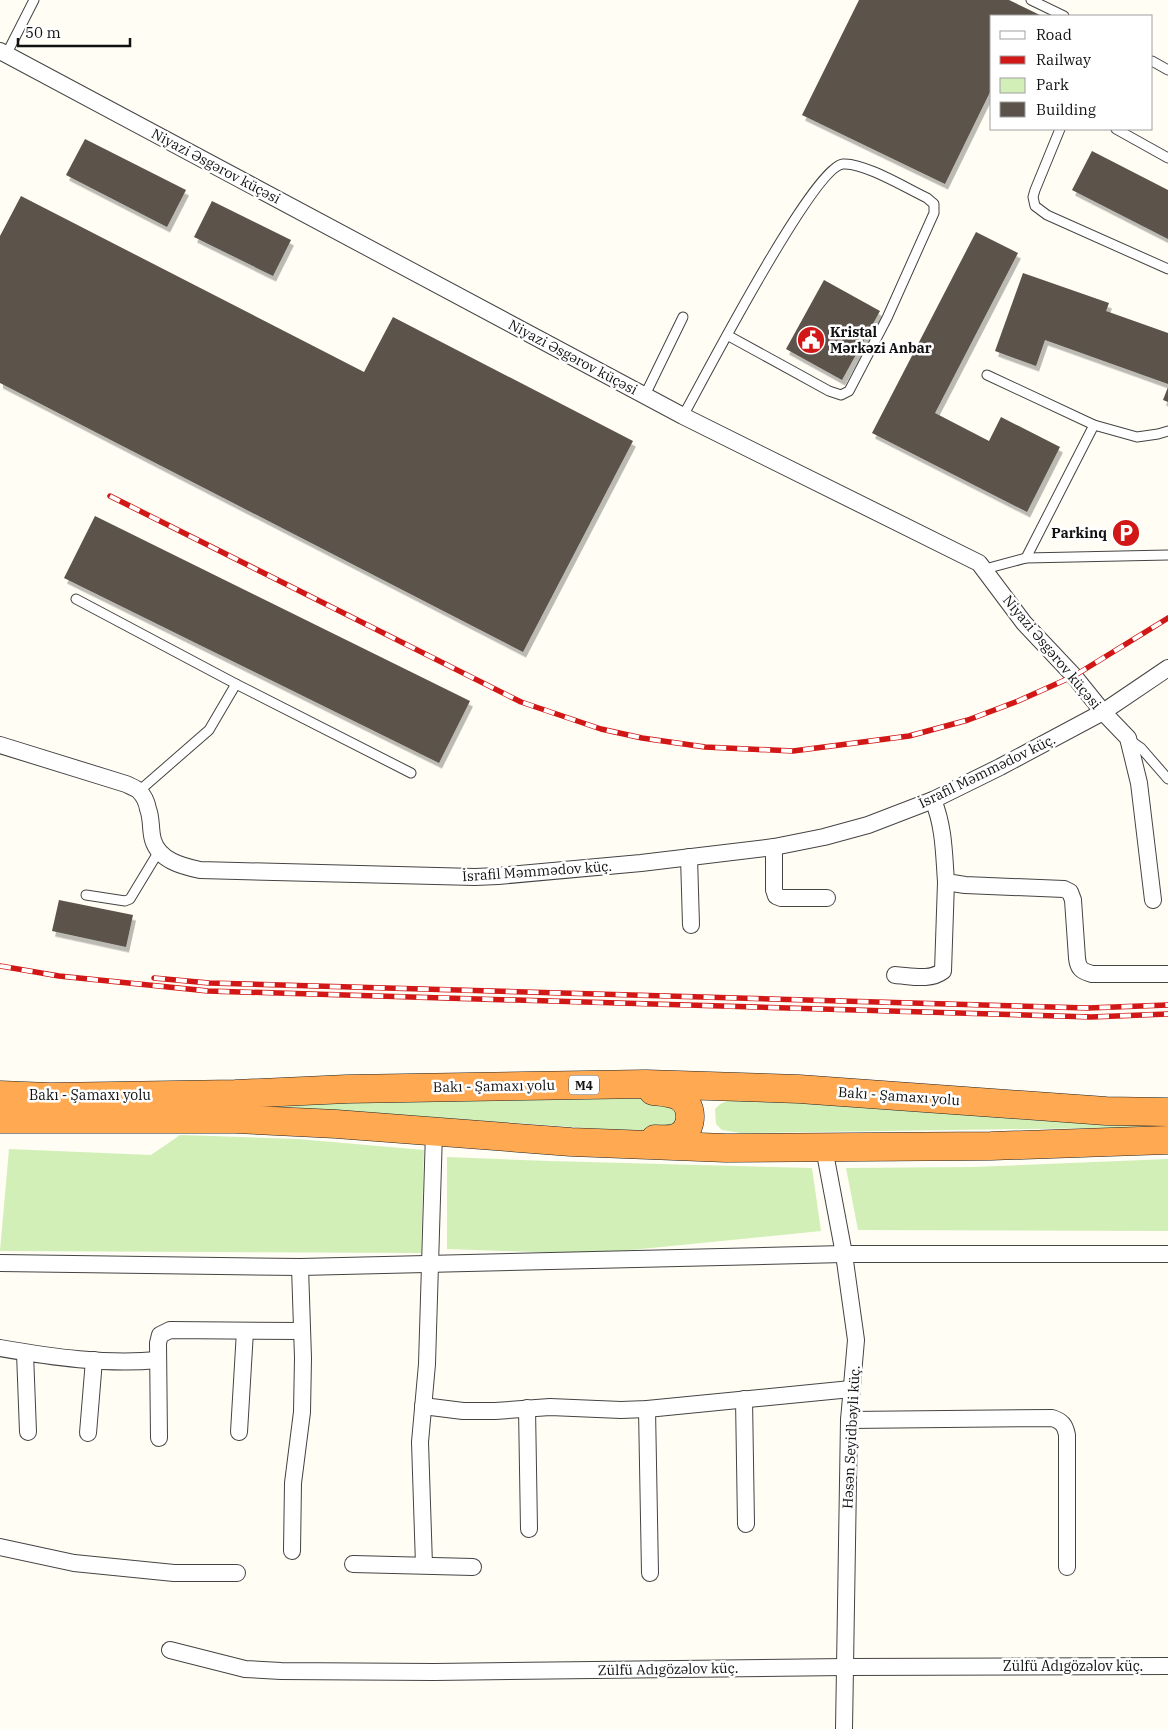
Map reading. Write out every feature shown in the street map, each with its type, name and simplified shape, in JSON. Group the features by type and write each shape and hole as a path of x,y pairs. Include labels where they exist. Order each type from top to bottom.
{"highway":[{"name":"Bakı - Şamaxı yolu","path":"0,1095 50,1097 236,1094 347,1089 655,1084 799,1089 1106,1111 1168,1112"},
{"path":"571,1142 674,1139 682,1135 688,1128 690,1119 690,1109 687,1103 674,1094 578,1085"},
{"path":"799,1089 720,1094 711,1099 706,1107 705,1118 710,1133 717,1136 812,1148"},
{"name":"Bakı - Şamaxı yolu","path":"0,1119 236,1119 336,1124 571,1142 726,1148 991,1146 1168,1140"}],"street":[{"name":"Niyazi Əsgərov küçəsi","path":"3,53 683,416 969,557 985,570 1024,623 1074,676 1103,712 1128,738"},
{"name":"İsrafil Məmmədov küç.","path":"158,851 177,864 200,870 475,877 555,871 774,848 868,825 933,800 1103,712 1168,668"},
{"path":"1128,738 1139,783 1153,900"},
{"path":"0,745 126,784 139,791 146,801 150,814 153,840 158,851"},
{"path":"895,975 931,977 937,976 944,971 946,882 941,826 933,800"},
{"path":"774,848 774,890 776,896 781,898 827,898"},
{"path":"689,857 690,925"},
{"path":"946,882 965,885 1064,889 1070,892 1074,900 1077,958 1078,966 1083,972 1092,974 1168,974"},
{"path":"424,1565 420,1442 427,1364 434,1132"},
{"name":"Həsən Seyidbəyli küç.","path":"812,1148 844,1254 856,1334 849,1420 844,1729"},
{"path":"0,1263 300,1267 844,1254 1168,1254"},
{"path":"292,1551 293,1482 302,1412 303,1358 300,1267"},
{"path":"159,1438 158,1343 160,1336 170,1330 302,1331"},
{"path":"239,1432 245,1331"},
{"path":"0,1348 25,1353 130,1363 158,1360"},
{"path":"25,1353 28,1432"},
{"path":"88,1433 94,1360"},
{"path":"423,1406 463,1411 496,1411 550,1407 621,1410 647,1409 852,1388"},
{"path":"744,1399 746,1524"},
{"path":"527,1408 529,1529"},
{"path":"647,1409 650,1573"},
{"path":"849,1420 1052,1418 1060,1420 1065,1426 1067,1435 1067,1568"},
{"path":"0,1547 74,1563 174,1573 236,1573"},
{"path":"353,1564 473,1567"},
{"name":"Zülfü Adıgözəlov küç.","path":"170,1650 245,1669 281,1671 434,1672 845,1667 1168,1666"}],"lane":[{"path":"3,53 34,0"},
{"path":"1032,0 1062,15"},
{"path":"1153,62 1168,70"},
{"path":"1060,130 1035,190 1033,197 1035,206 1047,215 1168,269"},
{"path":"1118,130 1168,158"},
{"path":"683,416 750,292 797,216 832,170 841,164 856,164 927,198 934,204 934,213 887,318 849,391 841,395 829,391 727,335"},
{"path":"645,395 683,317"},
{"path":"986,375 1094,425 1137,437 1168,431"},
{"path":"1026,558 1094,425"},
{"path":"985,570 1026,558 1168,555"},
{"path":"76,599 236,684 410,772"},
{"path":"139,791 209,730 236,684"},
{"path":"1128,738 1141,748 1168,779"},
{"path":"86,895 125,901 130,899 158,851"}],"green space":[{"path":"660,1098 673,1102 680,1122 655,1133 246,1104"},
{"path":"742,1099 1168,1127 741,1133 722,1130 716,1124 715,1109 724,1102"},
{"path":"180,1135 298,1139 424,1150 421,1253 0,1251 9,1149 151,1155"},
{"path":"447,1157 812,1168 821,1231 591,1254 447,1249"},
{"path":"1168,1159 1168,1231 858,1230 846,1168 973,1167"}],"building":[{"path":"859,0 1009,0 1040,15 990,15 990,92 945,184 802,115"},
{"path":"85,139 186,190 167,227 66,175"},
{"path":"1092,151 1168,190 1168,239 1072,190"},
{"path":"21,196 364,372 393,317 633,441 523,652 0,383 0,236"},
{"path":"212,201 291,240 273,276 194,237"},
{"path":"976,232 1018,253 935,413 989,441 1001,417 1060,447 1027,512 872,433"},
{"path":"1023,273 1109,303 1106,311 1168,333 1168,384 1045,340 1036,366 995,351"},
{"path":"824,280 880,311 842,380 786,349"},
{"path":"1168,387 1168,402 1163,400"},
{"path":"95,516 470,701 439,763 64,578"},
{"path":"59,900 133,915 126,947 52,931"}],"railway":[{"path":"110,496 521,702 601,729 642,738 705,747 793,751 909,736 968,720 1018,701 1074,676 1168,618"},
{"path":"0,966 59,976 208,991 1091,1017 1168,1014"},
{"path":"154,978 209,983 1088,1008 1168,1005"}],"place":[{"name":"Kristal Mərkəzi Anbar","path":"811,340"},
{"name":"Parkinq","path":"1126,533"}]}
